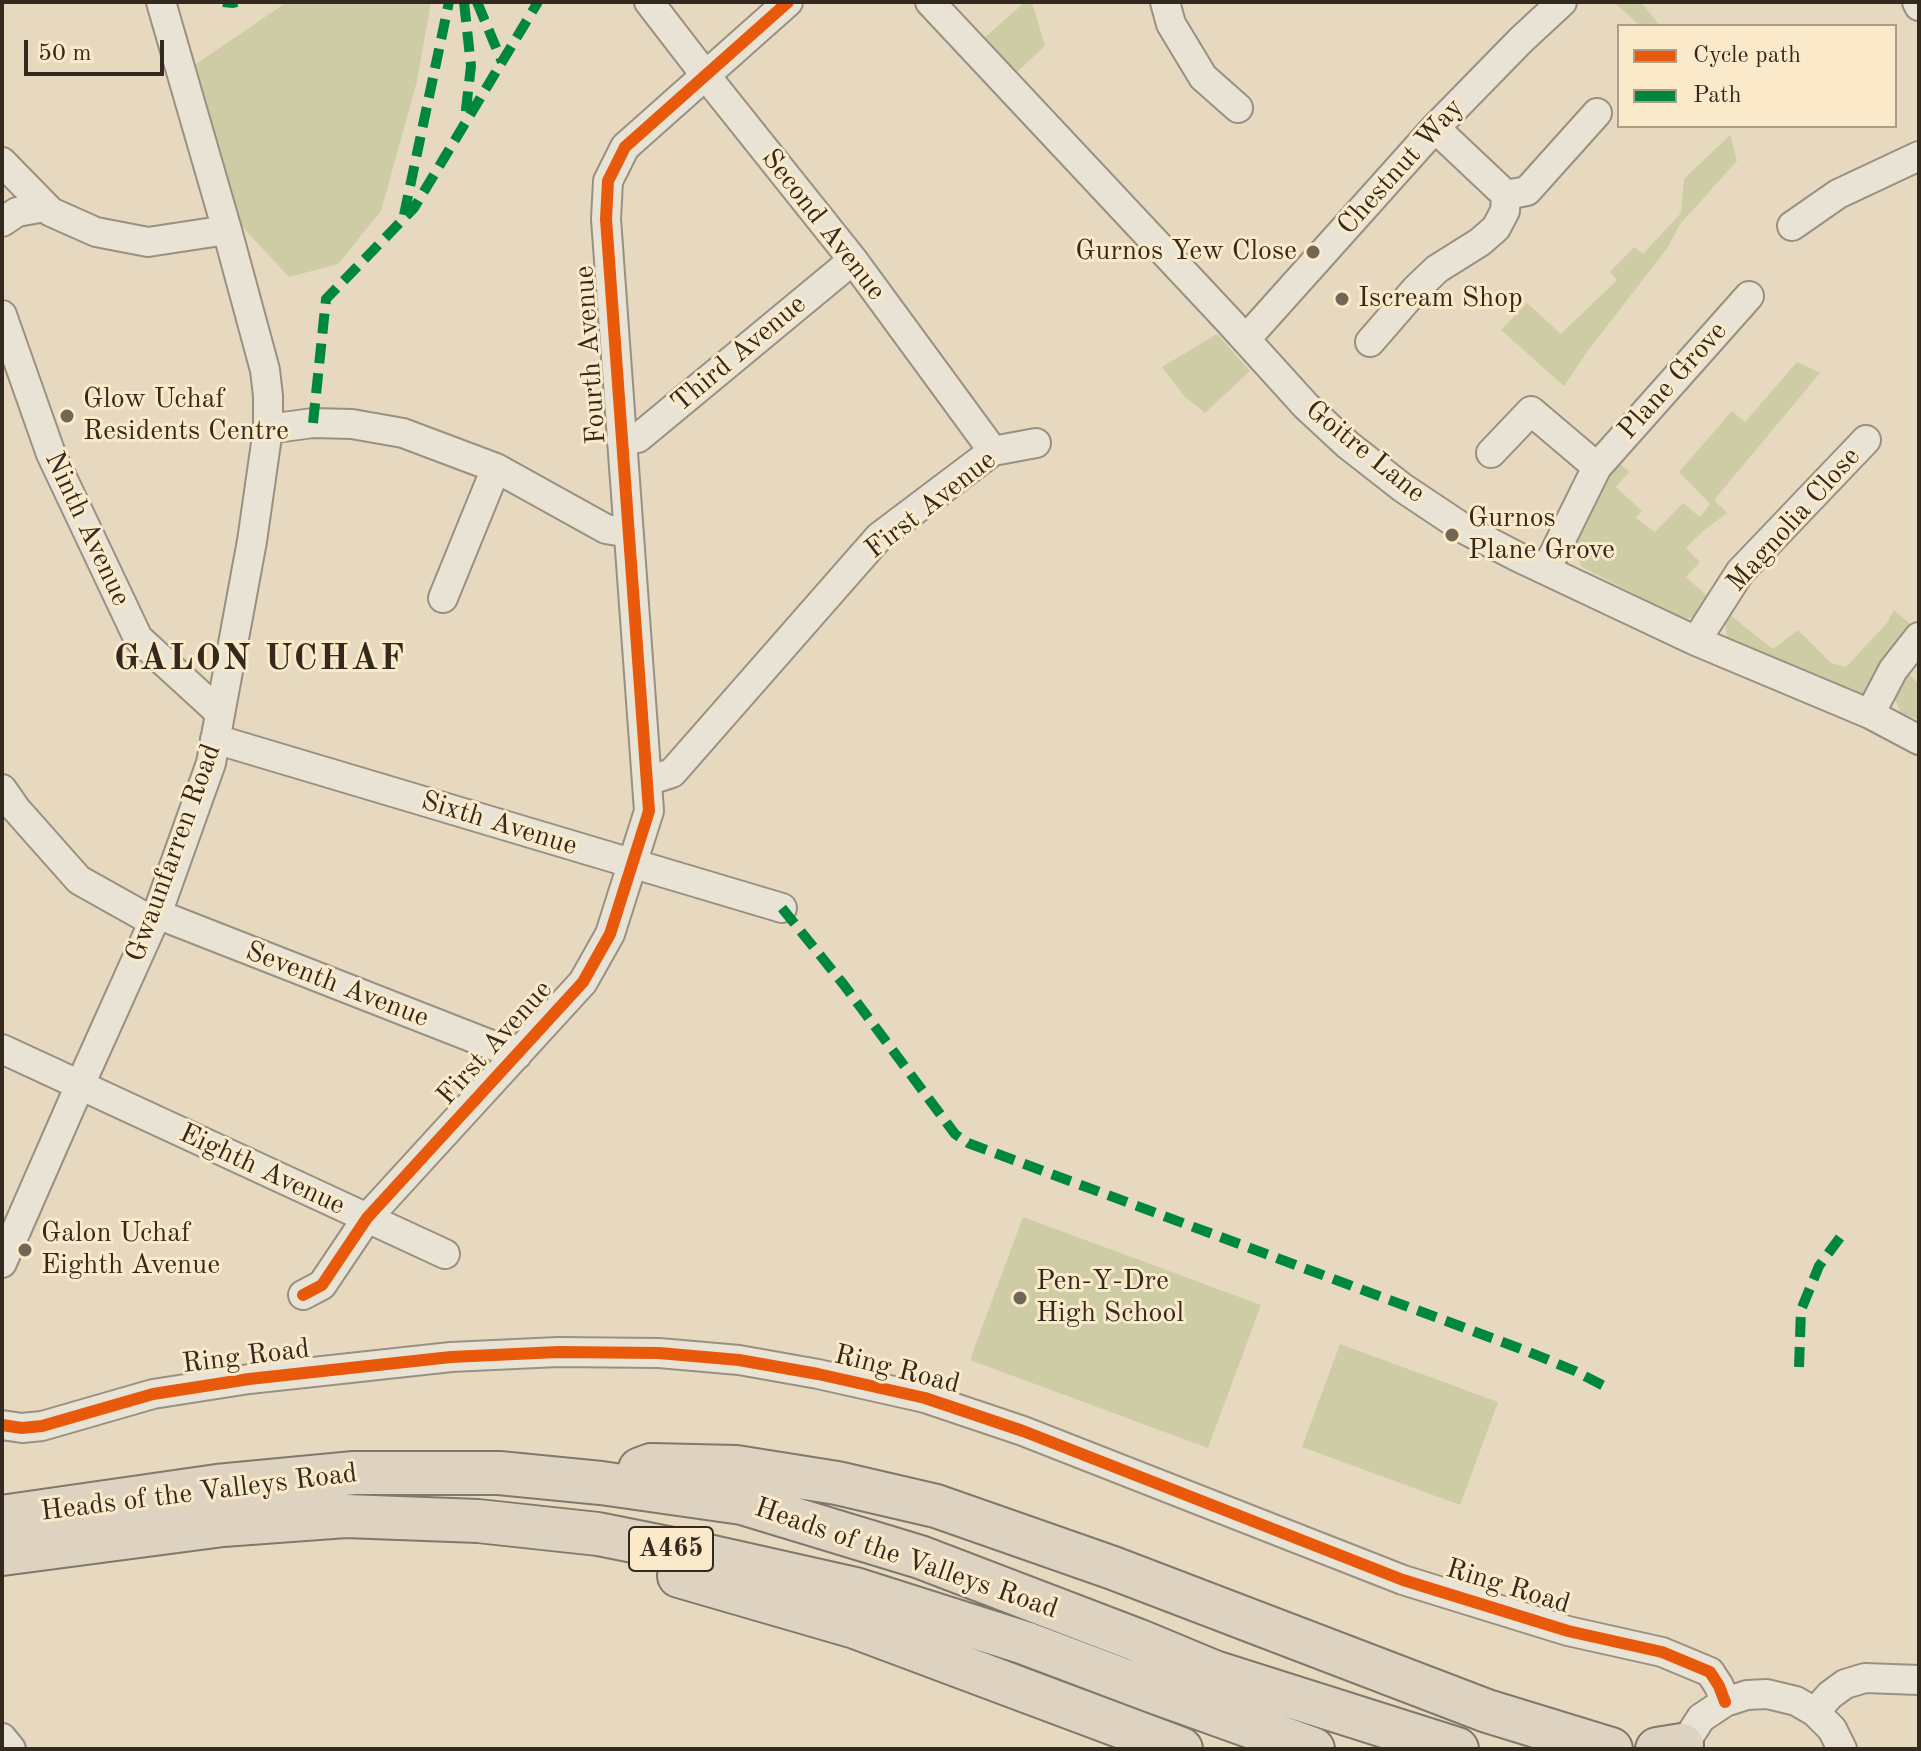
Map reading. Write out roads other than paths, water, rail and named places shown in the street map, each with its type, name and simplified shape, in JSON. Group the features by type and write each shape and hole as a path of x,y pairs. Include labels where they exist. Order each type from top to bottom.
{"highway":[{"path":"601,1483 651,1465 736,1467 837,1483 936,1506 1113,1568 1487,1711 1611,1749"},
{"name":"Heads of the Valleys Road","path":"2,1517 217,1486 354,1473 499,1473 601,1483 742,1503 920,1557 1214,1672 1457,1749"},
{"name":"Heads of the Valleys Road","path":"2,1554 223,1525 346,1516 478,1521 598,1534 855,1589 1025,1643 1313,1749"},
{"path":"598,1534 630,1561 855,1627 1181,1749"}],"street":[{"name":"Gwaunfarren Road","path":"2,1263 156,918 211,763 252,541 268,429 265,370 161,2"},
{"name":"Second Avenue","path":"649,2 853,260 993,451"},
{"name":"Fourth Avenue","path":"647,781 606,219 608,181 625,147 788,2"},
{"name":"Goitre Lane","path":"930,2 1306,406 1403,488 1466,530 1546,570 1696,641 1870,714 1919,740"},
{"path":"1165,2 1171,24 1203,77 1238,108"},
{"name":"Chestnut Way","path":"1246,339 1435,128 1499,61 1562,2"},
{"path":"1506,195 1527,191 1597,113"},
{"path":"1435,128 1506,195"},
{"path":"1792,226 1838,194 1919,156"},
{"path":"2,162 51,212 96,232 148,242 227,230"},
{"path":"1370,342 1437,269 1496,228 1505,211 1506,195"},
{"path":"2,222 17,212 45,207"},
{"name":"Third Avenue","path":"621,439 638,438 853,260"},
{"name":"Plane Grove","path":"1546,570 1597,467 1749,296"},
{"name":"Ninth Avenue","path":"2,315 51,454 138,638 218,726"},
{"name":"Plane Grove","path":"1491,453 1531,411 1597,467"},
{"path":"268,429 313,423 352,424 403,433 496,468 606,529 629,533"},
{"name":"Magnolia Close","path":"1696,641 1740,572 1866,440"},
{"name":"First Avenue","path":"303,1295 322,1285 367,1218 583,982 610,934 633,864 649,811 647,781 672,773 879,537 993,451 1036,443"},
{"path":"443,598 496,468"},
{"path":"1870,714 1893,670 1919,637"},
{"name":"Sixth Avenue","path":"218,726 633,864 782,908"},
{"name":"Seventh Avenue","path":"2,789 79,880 156,918 517,1055"},
{"name":"Eighth Avenue","path":"2,1049 445,1254"},
{"name":"Ring Road","path":"2,1425 22,1428 42,1426 153,1394 249,1379 451,1357 558,1352 659,1353 739,1360 925,1398 1023,1431 1403,1580 1568,1631 1662,1652 1710,1672 1725,1702"},
{"name":"Ring Road","path":"2,1446 25,1438 42,1426"},
{"path":"1815,1712 1845,1684 1865,1678 1919,1680"},
{"path":"1673,1748 1701,1718 1725,1702 1747,1695 1767,1694 1796,1701 1815,1712 1832,1729 1842,1749"},
{"path":"2,1738 11,1749"}],"place":[{"name":"Gurnos Yew Close","path":"1313,252"},
{"name":"Iscream Shop","path":"1342,299"},
{"name":"Glow Uchaf Residents Centre","path":"67,416"},
{"name":"Gurnos Plane Grove","path":"1452,535"},
{"name":"Galon Uchaf Eighth Avenue","path":"25,1250"},
{"name":"Pen-Y-Dre High School","path":"1020,1298"}],"district":[{"name":"GALON UCHAF","path":"260,660"}]}
